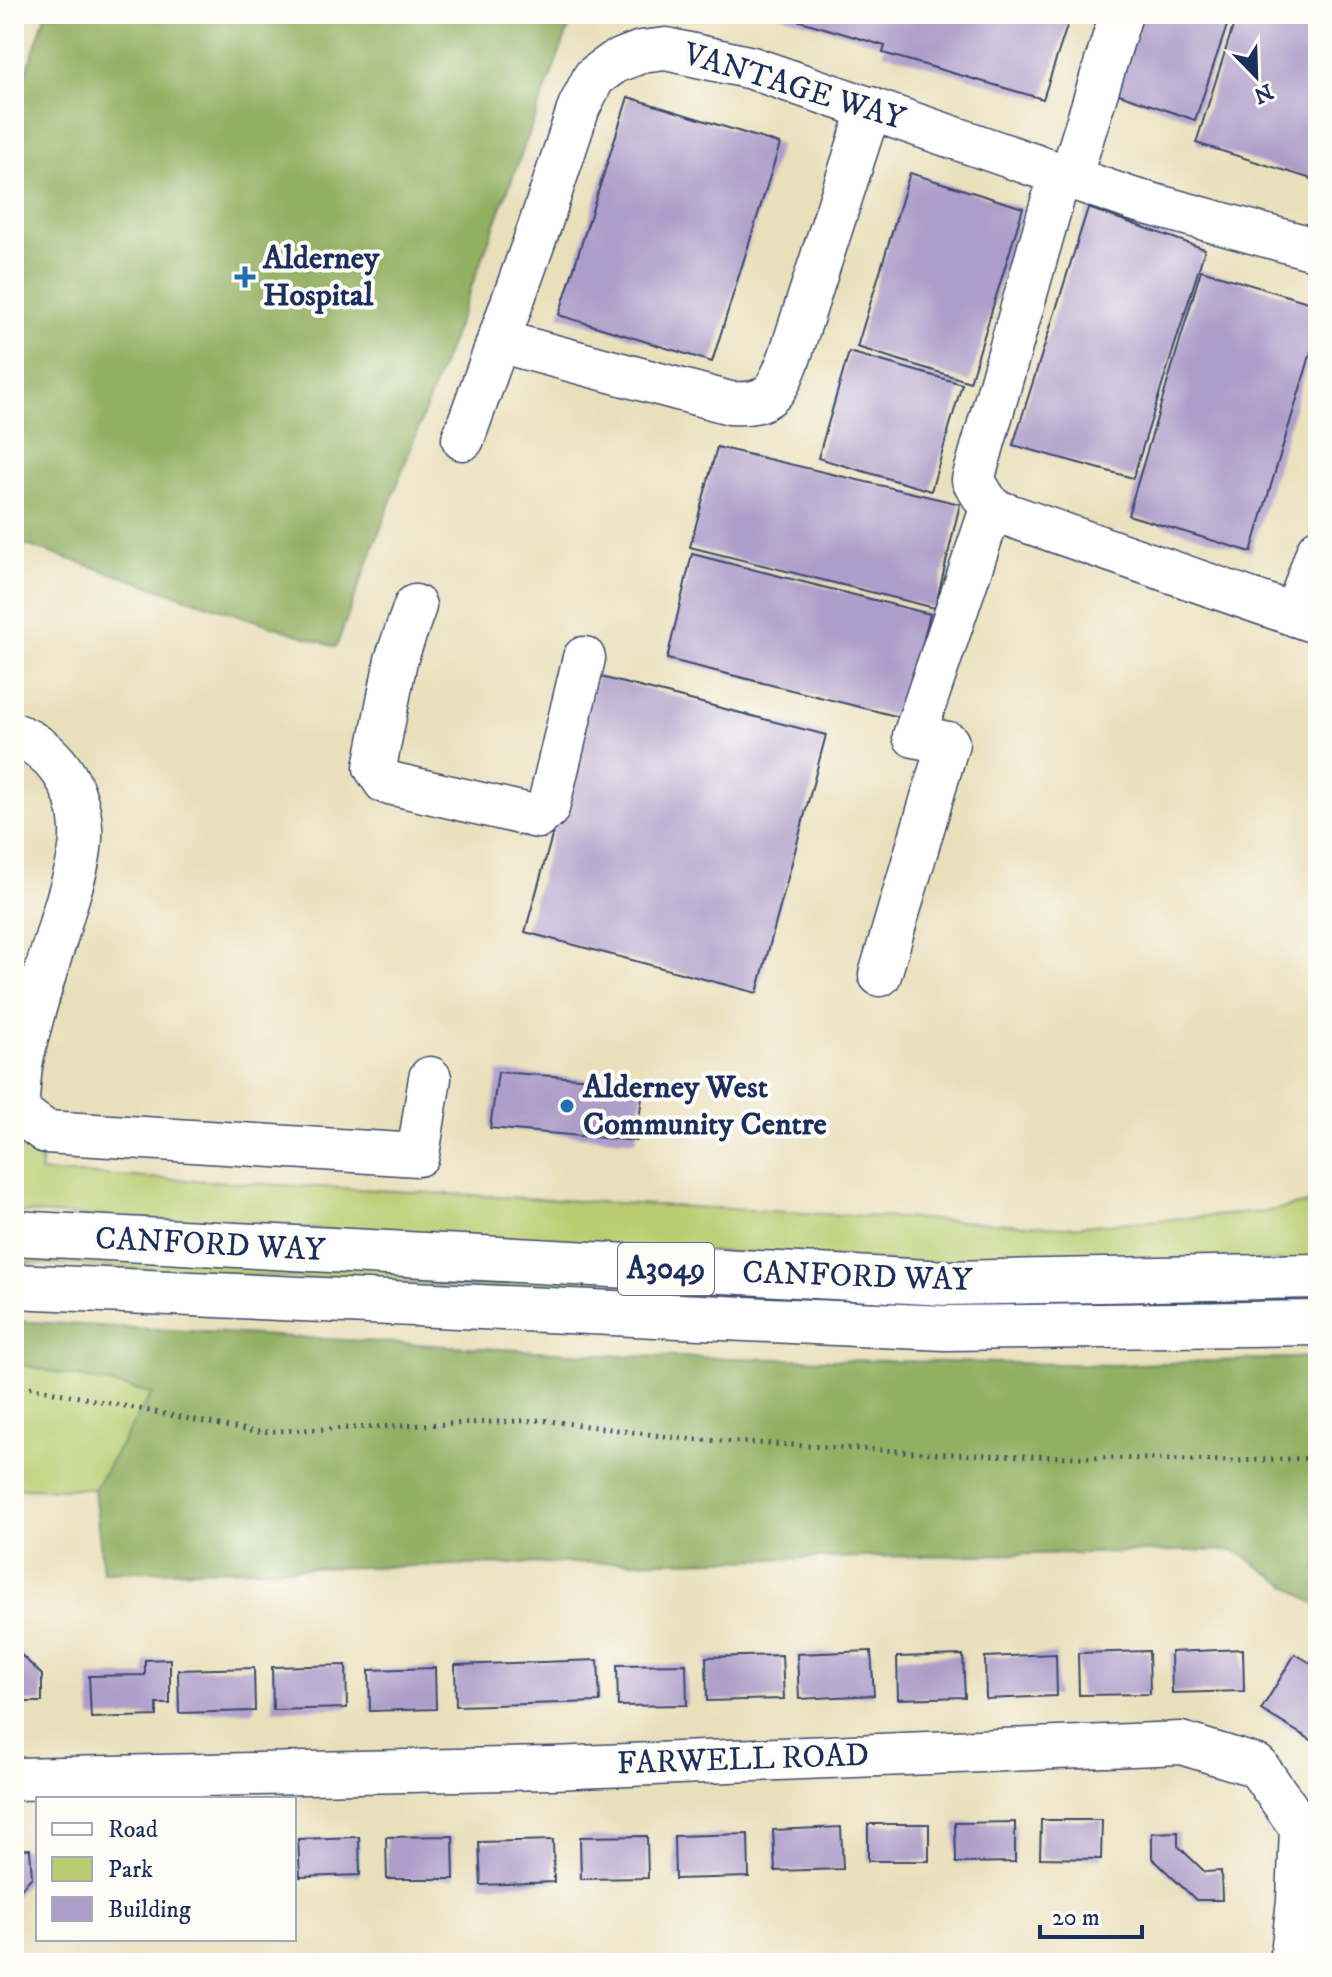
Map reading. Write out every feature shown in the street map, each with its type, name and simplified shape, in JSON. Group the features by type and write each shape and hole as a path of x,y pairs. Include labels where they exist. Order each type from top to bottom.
{"highway":[{"name":"CANFORD WAY","path":"14,1233 946,1283 1318,1276"},
{"name":"CANFORD WAY","path":"14,1286 945,1328 1318,1323"}],"street":[{"path":"1121,14 1065,176 973,480 991,509 1307,619 1318,550"},
{"name":"VANTAGE WAY","path":"463,439 579,107 594,77 615,62 641,52 666,49 752,68 1132,199 1318,250"},
{"path":"498,341 730,403 753,404 767,397 781,380 790,356 870,108"},
{"path":"880,975 948,743 914,736 991,509"},
{"path":"415,606 396,660 375,767 385,782 538,817 548,808 584,658"},
{"path":"14,734 50,754 68,778 77,801 81,829 76,865 23,1053 17,1111 46,1132 418,1155 430,1078"},
{"name":"FARWELL ROAD","path":"14,1779 552,1768 1181,1743 1257,1766 1301,1828 1291,1963"}],"path":[{"path":"14,1384 255,1432 542,1420 685,1439 950,1454 1231,1461 1318,1458"}],"green space":[{"name":"Alderney Hospital","path":"46,14 574,14 336,647 14,541 14,109"},
{"path":"14,1130 46,1132 40,1172 1066,1227 1265,1212 1318,1201 1318,1261 903,1262 14,1212"},
{"path":"14,1247 1318,1281 1318,1303 690,1300 14,1262"},
{"path":"14,1321 624,1356 1114,1365 1318,1357 1318,1606 1234,1550 103,1572 94,1489 152,1393 14,1363"},
{"path":"14,1363 152,1393 94,1489 14,1488"}],"building":[{"path":"777,14 1071,14 1043,99 883,53 885,46"},
{"path":"1136,14 1231,14 1195,120 1110,91"},
{"path":"1237,14 1318,14 1318,181 1196,143"},
{"path":"628,97 780,144 712,362 559,315"},
{"path":"910,173 1023,208 970,382 857,347"},
{"path":"1088,208 1205,249 1133,478 1013,445"},
{"path":"1201,270 1318,305 1318,329 1251,552 1128,515"},
{"path":"849,352 962,384 931,491 818,458"},
{"path":"717,447 960,504 935,608 690,547"},
{"path":"692,554 930,614 904,718 667,659"},
{"path":"597,676 826,735 757,993 525,932"},
{"name":"Alderney West Community Centre","path":"498,1072 644,1083 636,1141 490,1128"},
{"path":"14,1648 42,1675 42,1702 14,1702"},
{"path":"1243,1649 1244,1691 1172,1693 1171,1652"},
{"path":"871,1651 874,1695 799,1699 797,1654"},
{"path":"1149,1651 1150,1694 1079,1695 1078,1653"},
{"path":"1056,1654 1057,1696 986,1699 985,1657"},
{"path":"1295,1654 1318,1667 1318,1744 1261,1710"},
{"path":"782,1655 784,1699 707,1701 706,1657"},
{"path":"963,1655 965,1697 898,1699 897,1657"},
{"path":"170,1659 170,1704 157,1704 157,1716 91,1718 89,1676 145,1675 145,1660"},
{"path":"598,1660 600,1702 456,1706 455,1665"},
{"path":"686,1664 687,1705 618,1706 617,1665"},
{"path":"346,1665 347,1708 273,1710 272,1667"},
{"path":"254,1668 255,1711 179,1713 178,1670"},
{"path":"435,1668 436,1709 370,1711 369,1670"},
{"path":"1041,1820 1102,1820 1101,1859 1040,1858"},
{"path":"1015,1822 1015,1862 956,1863 955,1823"},
{"path":"868,1824 929,1824 929,1861 868,1861"},
{"path":"841,1827 843,1869 775,1871 773,1830"},
{"path":"1178,1832 1178,1846 1205,1872 1221,1871 1222,1900 1196,1900 1152,1858 1152,1833"},
{"path":"748,1834 749,1877 675,1879 674,1836"},
{"path":"453,1836 454,1879 387,1879 386,1837"},
{"path":"647,1836 648,1878 581,1879 580,1837"},
{"path":"359,1837 360,1875 300,1877 298,1839"},
{"path":"553,1840 554,1882 481,1885 479,1842"},
{"path":"30,1849 32,1877 14,1897 14,1850"}],"place":[{"name":"Alderney Hospital","path":"245,277"},
{"name":"Alderney West Community Centre","path":"567,1106"}]}
